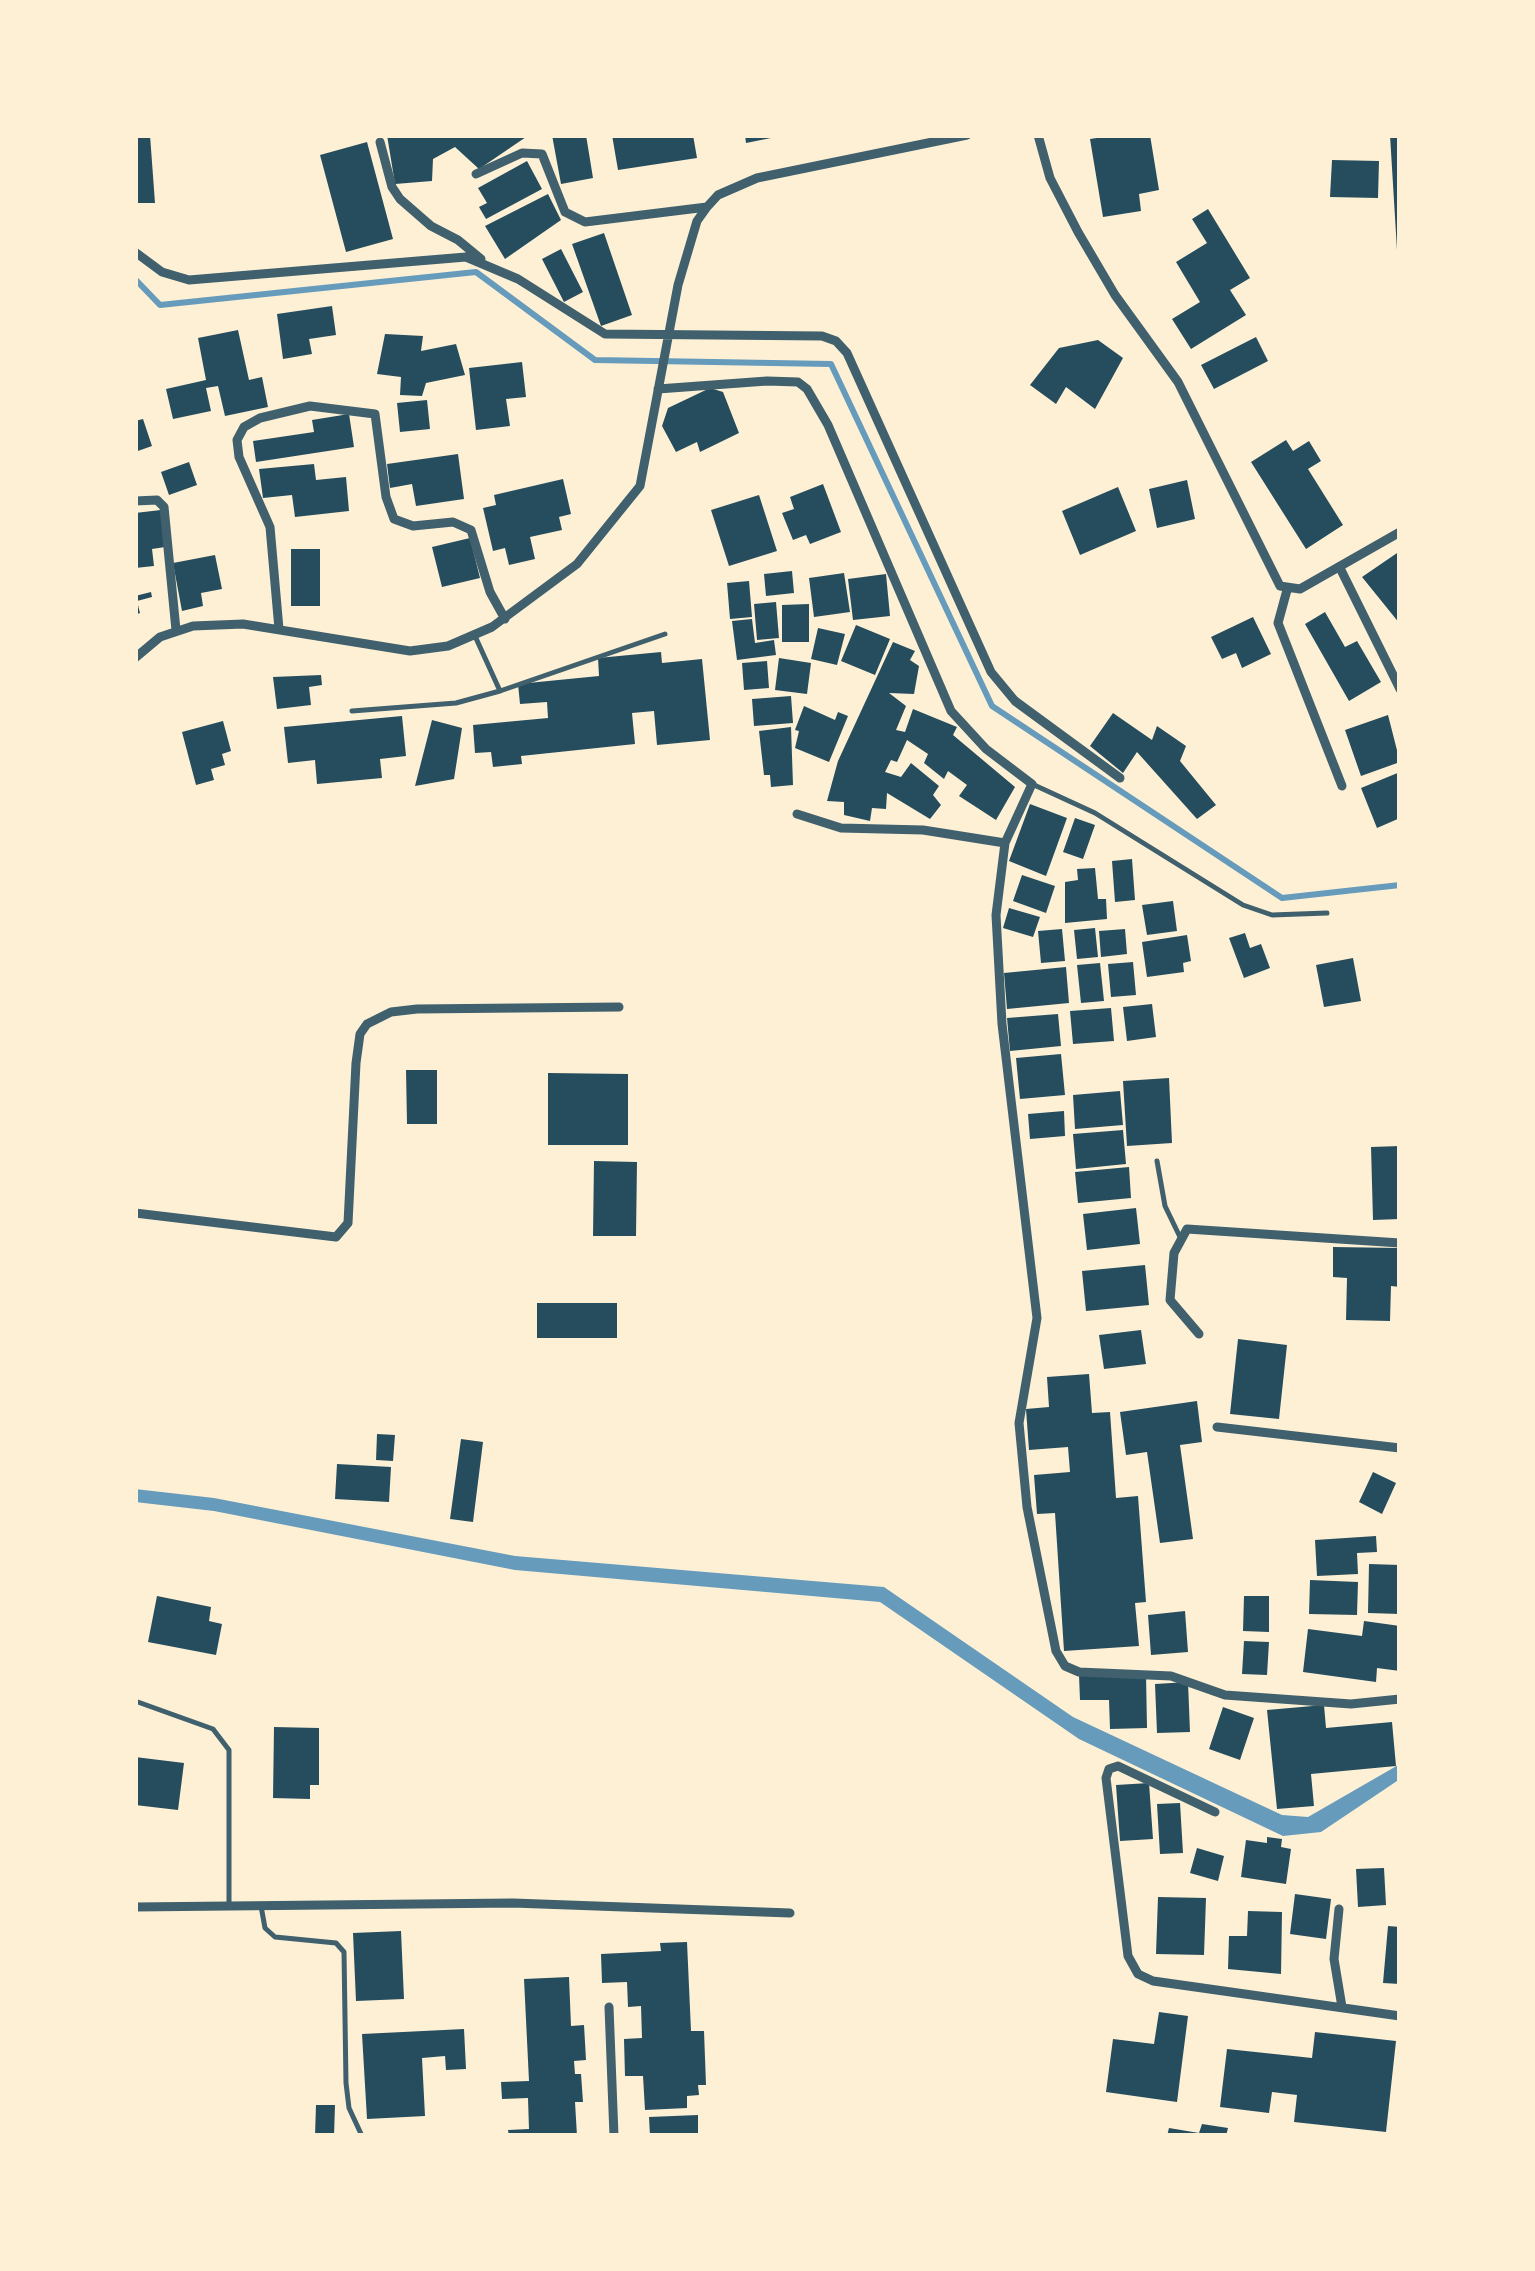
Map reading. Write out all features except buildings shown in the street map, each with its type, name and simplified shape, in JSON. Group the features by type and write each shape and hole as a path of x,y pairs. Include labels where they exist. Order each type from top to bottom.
{"street":[{"path":"135,658 176,630 243,624 410,651 448,646 504,619 577,564 629,502 644,473 666,336 691,239 707,207 718,195 756,178 933,138 968,135"},
{"path":"1038,135 1050,178 1078,232 1114,295 1178,382 1275,580 1287,590 1300,589 1400,532"},
{"path":"380,142 392,187 422,220 598,332 822,336 836,340 848,353 991,672 1015,701 1120,778"},
{"path":"476,174 522,153 542,154 565,212 585,222 707,207"},
{"path":"135,252 162,272 190,280 450,257 484,260"},
{"path":"660,383 798,382 807,388 828,425 951,712 986,749 1032,784 1005,843 996,915 1002,1024 1037,1318 1019,1423 1027,1507 1056,1652 1065,1666 1079,1672 1171,1676 1225,1695 1351,1704 1400,1699"},
{"path":"279,629 270,527 239,456 238,440 244,427 260,418 310,406 375,414 386,497 394,519 413,526 453,522 471,530 490,592 504,619"},
{"path":"135,502 156,500 164,507 176,630"},
{"path":"1340,568 1400,688"},
{"path":"1287,590 1278,623 1342,786"},
{"path":"797,814 841,828 923,830 1005,843"},
{"path":"135,1213 336,1237 348,1223 356,1063 360,1034 368,1024 391,1012 417,1009 619,1007"},
{"path":"1198,1334 1170,1300 1169,1284 1180,1237 1196,1228 1400,1243"},
{"path":"1218,1427 1400,1448"},
{"path":"1214,1812 1118,1766 1109,1769 1106,1778 1128,1956 1138,1974 1153,1981 1400,2016"},
{"path":"135,1906 513,1903 790,1913"},
{"path":"1338,1909 1334,1959 1342,2007"},
{"path":"609,2007 614,2136"}],"lane":[{"path":"352,711 456,703 665,634"},
{"path":"475,636 500,691"},
{"path":"1032,784 1095,814 1195,879 1256,911 1328,913"},
{"path":"1157,1161 1165,1206 1180,1237"},
{"path":"135,1701 212,1729 230,1750 228,1905"},
{"path":"261,1906 265,1928 276,1938 336,1943 344,1952 346,2083 349,2108 362,2136"}],"water":[{"path":"135,1489 214,1498 515,1556 884,1587 1073,1717 1282,1815 1308,1817 1400,1764 1400,1779 1321,1832 1283,1836 1079,1739 880,1602 515,1570 214,1511 135,1502"}],"waterway":[{"path":"135,279 160,305 476,272 595,360 831,364 992,706 1282,898 1400,885"}]}
